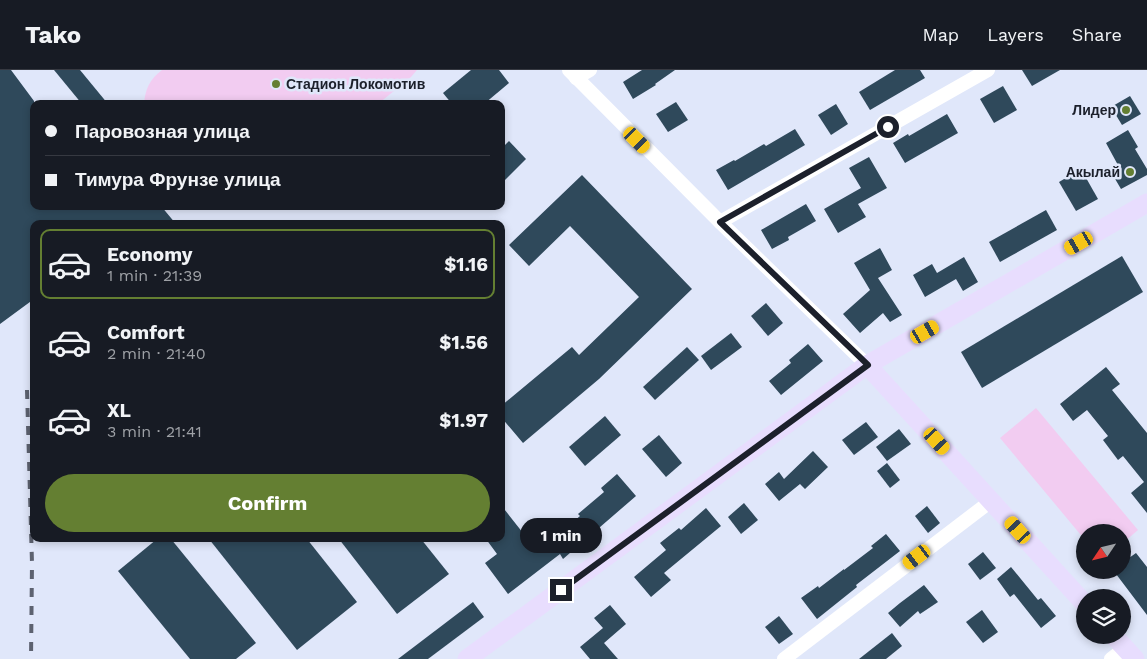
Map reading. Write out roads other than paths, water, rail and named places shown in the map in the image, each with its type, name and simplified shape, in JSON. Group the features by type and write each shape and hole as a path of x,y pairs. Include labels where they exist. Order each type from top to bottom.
{"main road":[{"path":"467,659 868,365 1147,203"},
{"path":"868,365 1076,594"}],"street":[{"path":"572,74 590,70"},
{"path":"720,222 988,70"},
{"path":"572,74 720,222 868,365"},
{"path":"784,659 991,501"}],"railway":[{"path":"27,390 30,494"},
{"path":"31,542 31,659"}],"place":[{"name":"Стадион Локомотив","path":"276,84"},
{"name":"Лидер","path":"1126,110"},
{"name":"Акылай","path":"1130,172"}]}
